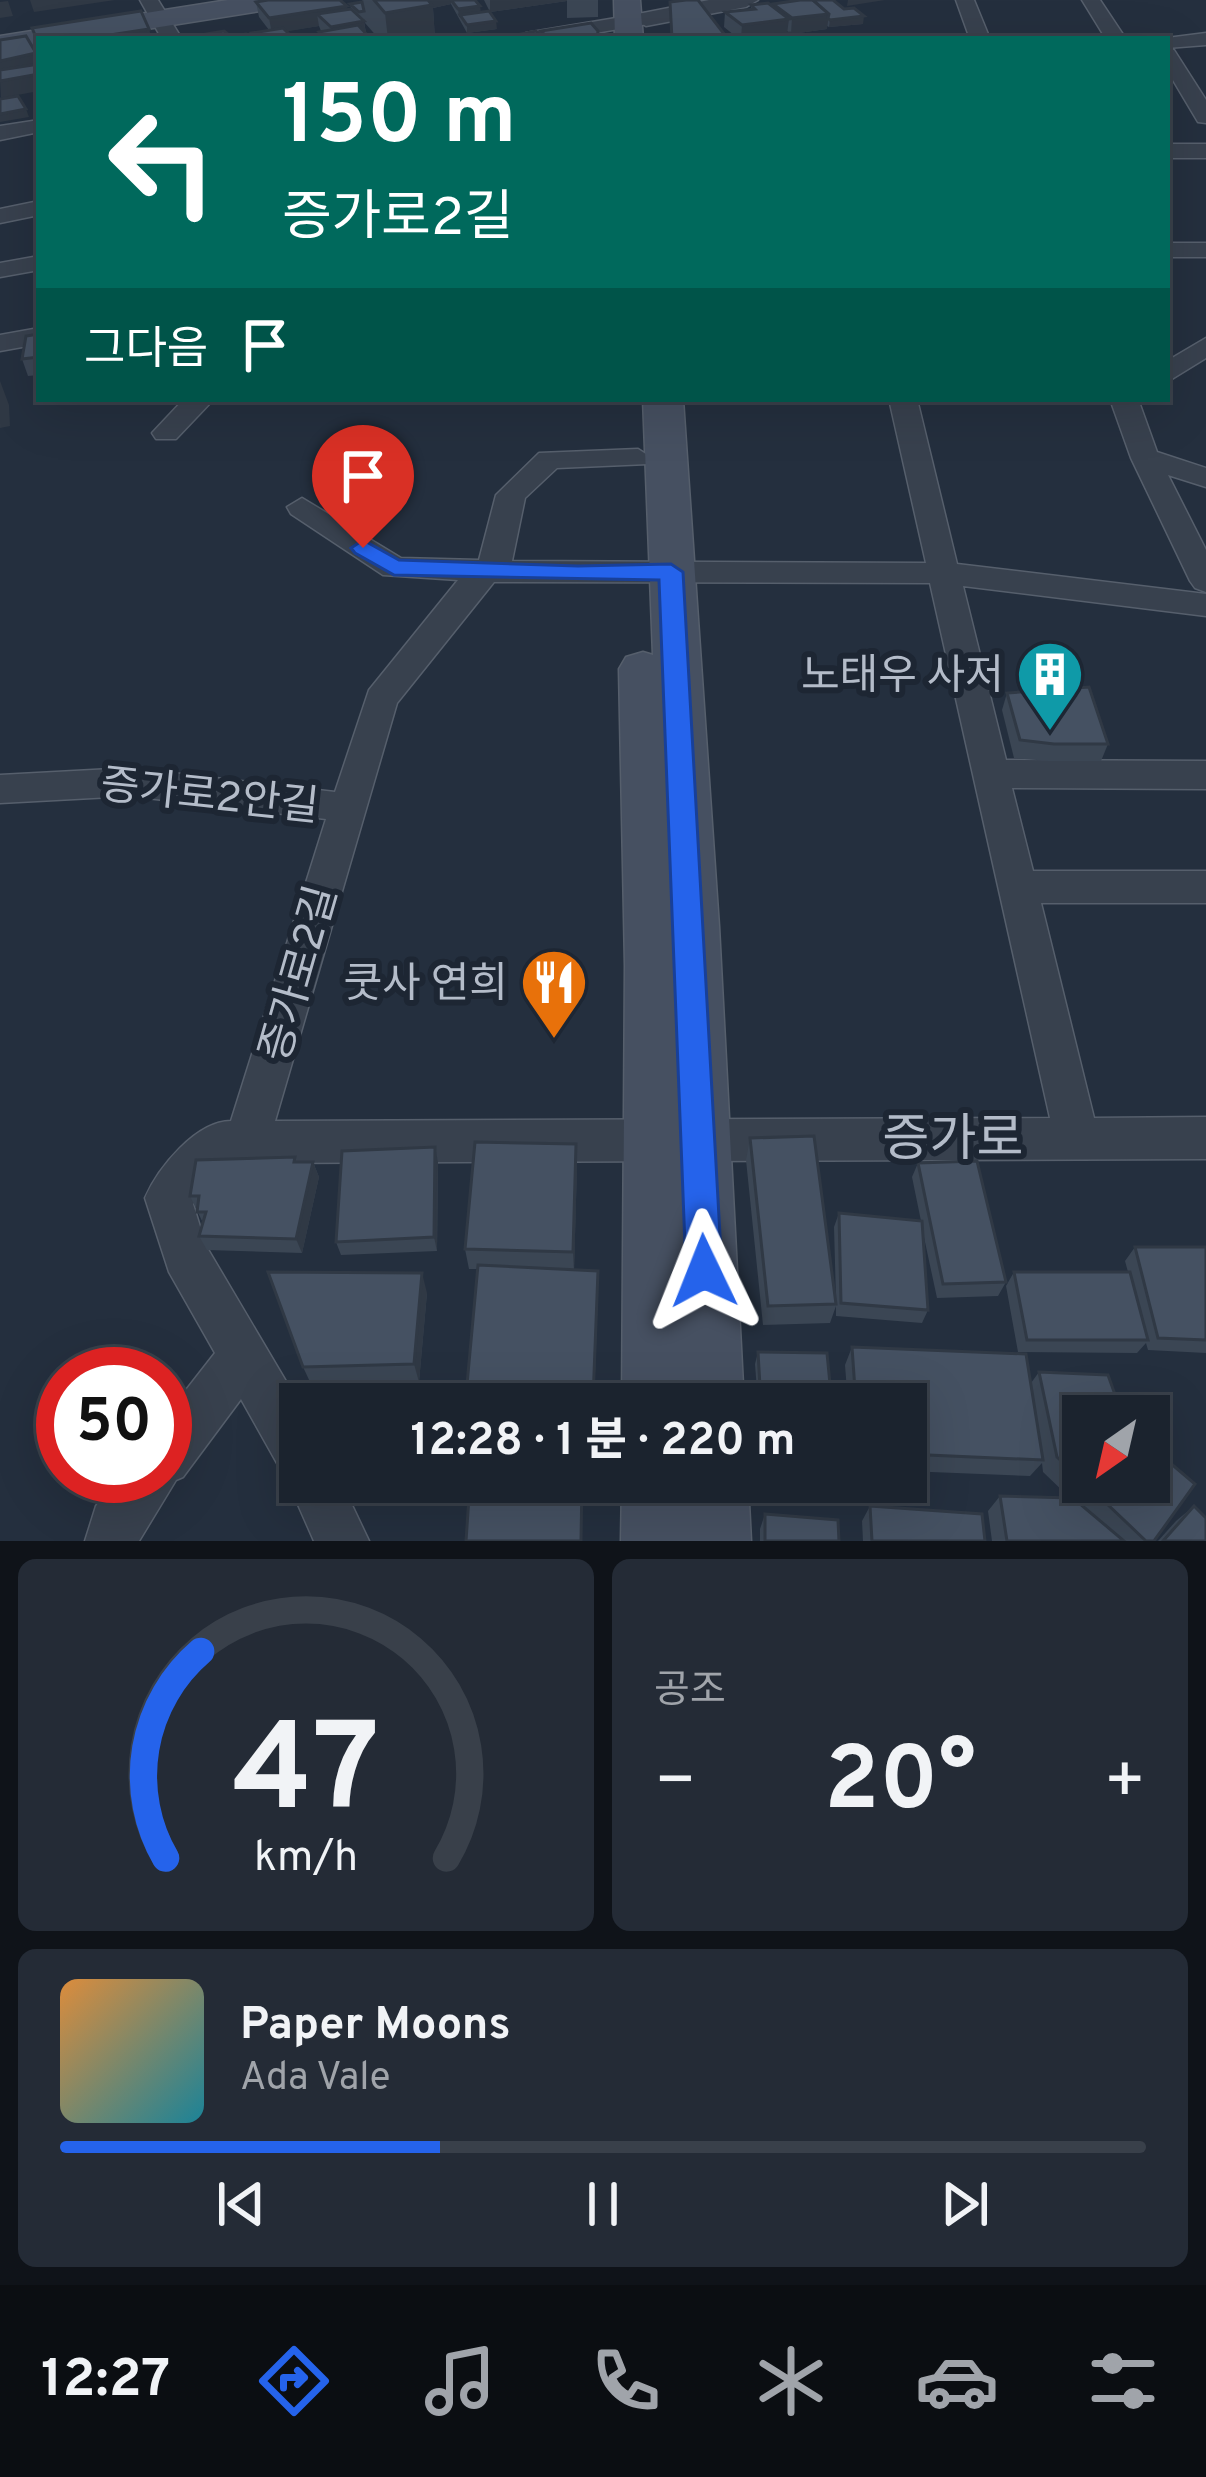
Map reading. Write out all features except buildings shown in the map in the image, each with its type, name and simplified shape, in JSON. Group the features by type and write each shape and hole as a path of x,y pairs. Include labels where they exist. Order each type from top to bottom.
{"main road":[{"path":"45,36 159,16 208,0"},
{"path":"0,33 279,0"},
{"path":"0,44 36,38"},
{"path":"636,402 638,458 655,572"},
{"path":"663,402 655,572 678,1137 706,1383"},
{"path":"660,1383 678,1137"},
{"path":"659,1503 659,1541"},
{"path":"712,1503 713,1541"}],"street":[{"path":"544,36 637,20 700,17 746,0"},
{"path":"965,0 979,36"},
{"path":"1091,0 1114,36"},
{"path":"1170,42 1206,39"},
{"path":"1170,59 1206,117"},
{"path":"0,133 36,127"},
{"path":"1170,151 1206,151"},
{"path":"0,216 36,209"},
{"path":"1170,250 1206,250"},
{"path":"0,270 36,263"},
{"path":"0,343 36,337"},
{"path":"1170,372 1206,346"},
{"path":"166,433 197,402"},
{"path":"904,402 1076,1136"},
{"path":"1125,402 1145,458 1206,581"},
{"path":"488,572 497,561 511,495 549,459 638,458"},
{"path":"1145,458 1206,478"},
{"path":"302,507 394,568 944,573 1206,604"},
{"name":"증가로2길","path":"247,1142 381,699 469,588 488,572"},
{"path":"992,774 1206,775"},
{"name":"증가로2안길","path":"0,789 32,782 125,779 348,808"},
{"path":"1018,887 1206,886"},
{"name":"증가로","path":"247,1142 1206,1138"},
{"path":"247,1142 219,1142 168,1198 186,1256 279,1416"},
{"path":"192,1423 244,1353"},
{"path":"112,1541 115,1525 132,1503"},
{"path":"324,1503 342,1541"}],"place":[{"name":"노태우 사저","path":"1050,733"},
{"name":"쿳사 연희","path":"554,1041"}],"route":[{"path":"363,548 394,568 671,572 704,1271"}]}
